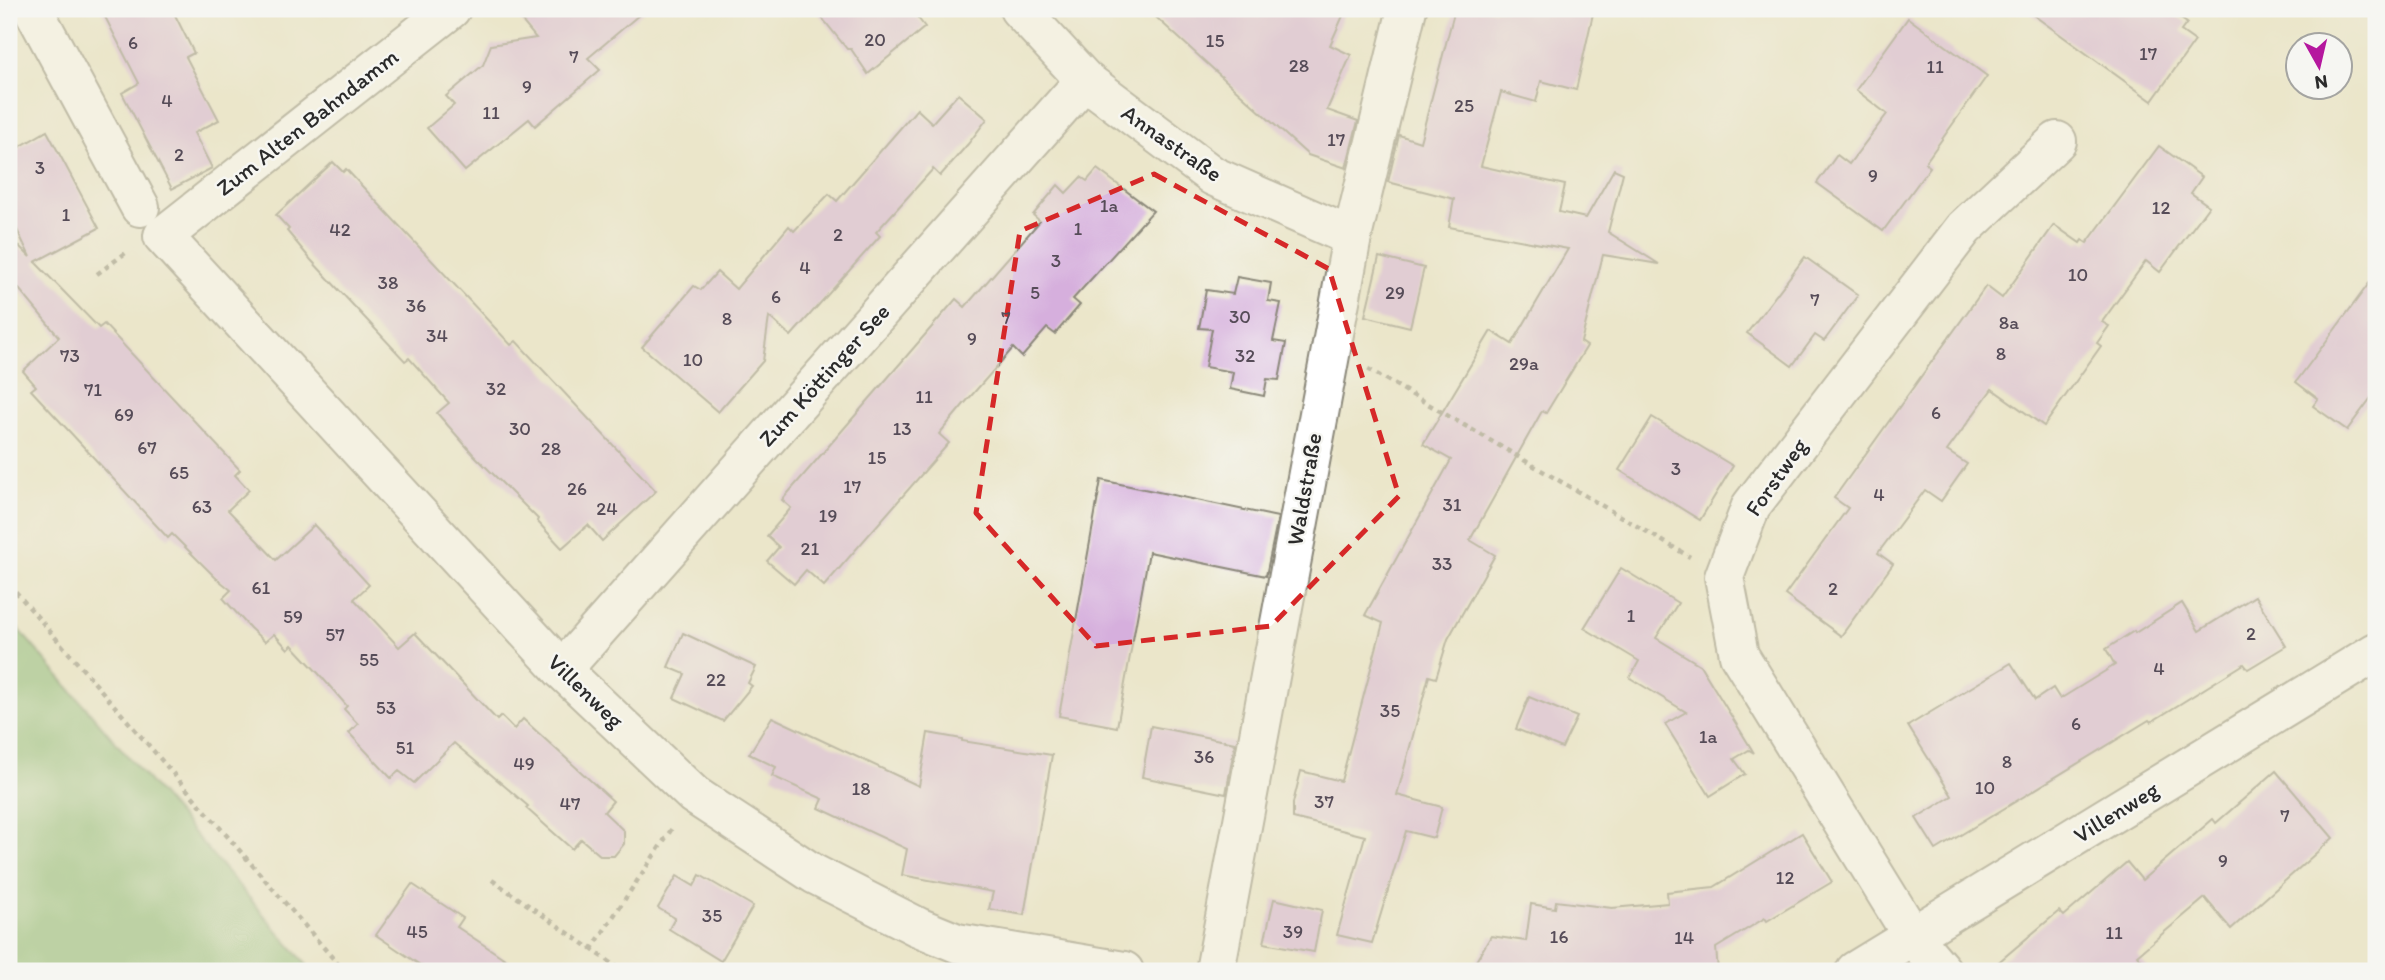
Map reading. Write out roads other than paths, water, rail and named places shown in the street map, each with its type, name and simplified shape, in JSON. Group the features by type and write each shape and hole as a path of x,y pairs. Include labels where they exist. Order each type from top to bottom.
{"street":[{"path":"33,9 139,206"},
{"name":"Zum Alten Bahndamm","path":"163,236 451,9"},
{"name":"Annastraße","path":"1019,9 1086,80 1213,176 1352,237"},
{"name":"Waldstraße","path":"1215,971 1330,347 1352,237 1407,9"},
{"name":"Zum Köttinger See","path":"562,670 1086,80"},
{"name":"Forstweg","path":"1913,937 1739,655 1724,577 1751,506 1767,485 1964,228 2057,141"},
{"name":"Villenweg","path":"163,236 562,670 694,794 814,874 918,927 957,943 1124,971"},
{"name":"Villenweg","path":"1855,971 2376,652"},
{"path":"1913,937 1942,971"}]}
